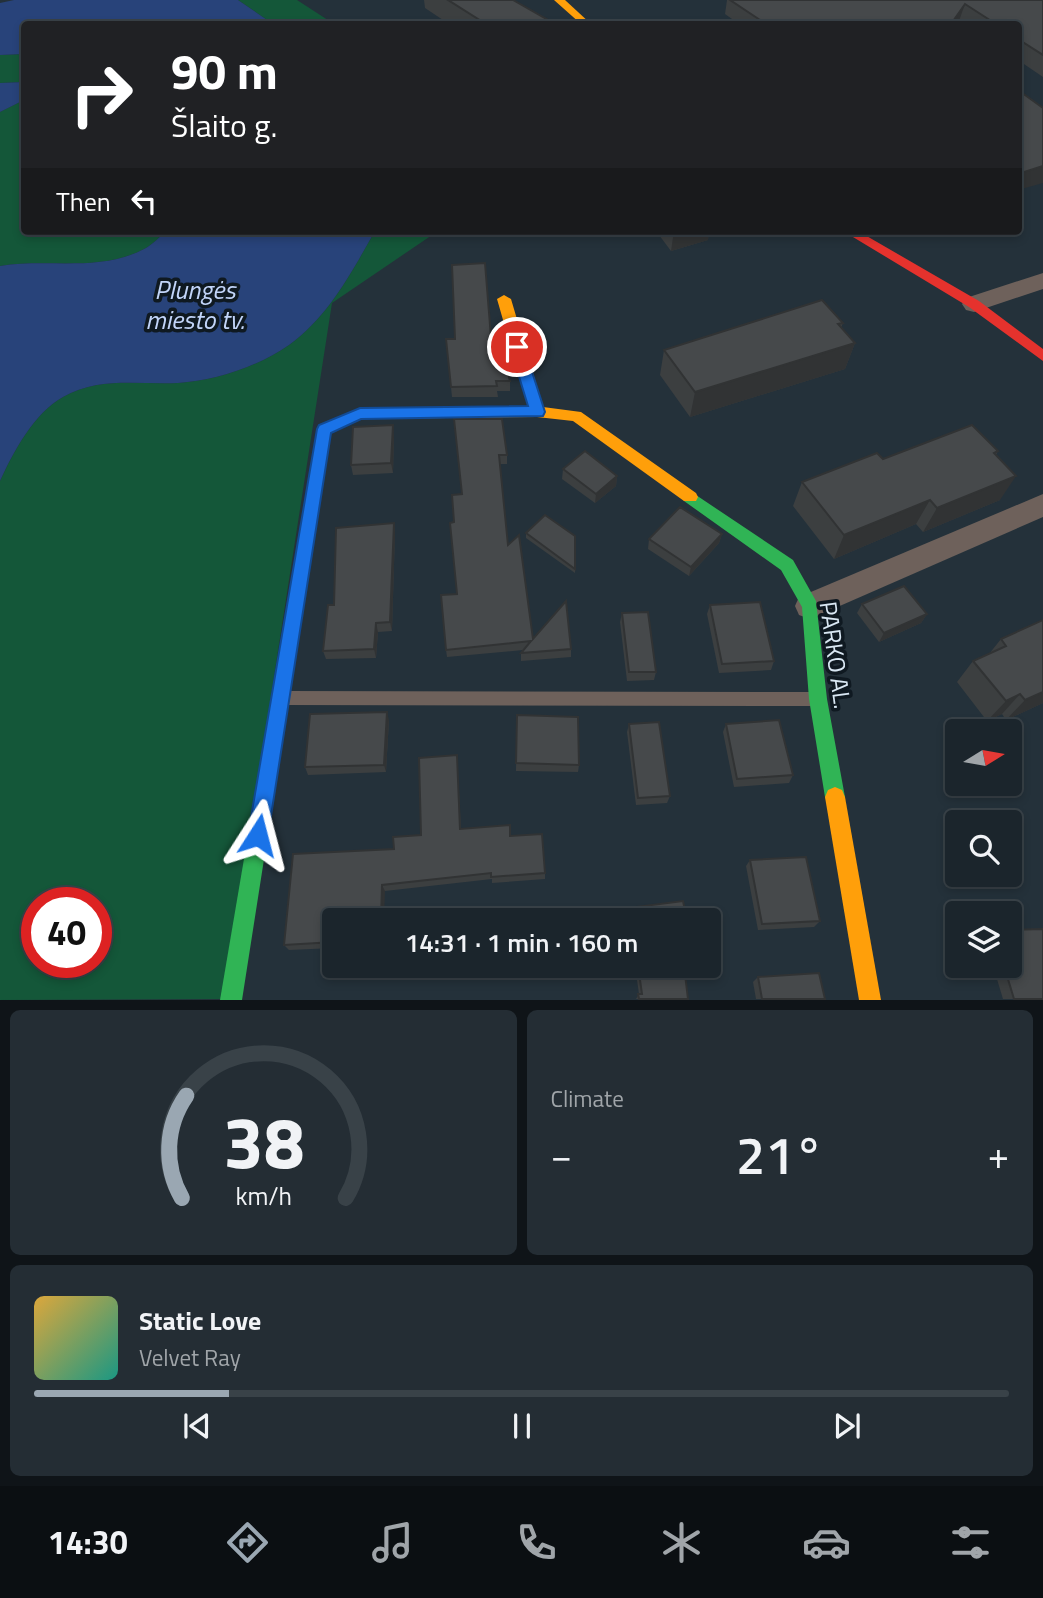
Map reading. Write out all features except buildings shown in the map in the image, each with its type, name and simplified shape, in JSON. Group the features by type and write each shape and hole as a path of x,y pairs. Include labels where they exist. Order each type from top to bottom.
{"street":[{"path":"559,0 583,21"},
{"path":"856,235 974,304 1043,356"},
{"path":"974,304 1043,281"},
{"path":"504,299 537,412"},
{"name":"PARKO AL.","path":"280,698 324,429 360,414 537,412 576,416 699,500 787,565 810,606 818,699 870,999"},
{"path":"810,606 1043,505"},
{"path":"231,999 280,698"}],"lane":[{"path":"280,698 818,699"}],"green space":[{"path":"238,0 297,0 329,21 269,21"},
{"path":"21,54 21,82 0,83 0,55"},
{"path":"21,102 21,235 162,235 146,248 111,260 0,266 0,112"},
{"path":"373,235 432,235 332,303 224,999 0,1000 0,481 5,470 25,434 52,404 63,397 77,390 105,384 178,383 221,376 277,353 303,333 327,307 348,278"}],"water":[{"path":"14,0 238,0 269,21 21,21 21,54 0,55 0,3"},
{"path":"21,82 21,102 0,112 0,83"},
{"name":"Plungės miesto tv.","path":"162,235 373,235 348,278 316,321 277,353 221,376 192,382 105,384 77,390 52,404 34,423 18,446 0,481 0,266 93,263 129,256 146,248"}],"traffic: fast":[{"path":"690,497 787,565 810,606 818,699 835,797"},
{"path":"231,1000 303,559"}],"traffic: slow":[{"path":"559,0 583,21"},
{"path":"504,299 537,412 576,416 690,497"},
{"path":"303,559 324,429 360,414 537,412"},
{"path":"835,797 870,1000"}],"traffic: jam":[{"path":"856,235 974,304 1043,356"}],"route":[{"path":"258,835 324,429 360,414 537,412 517,347"}]}
